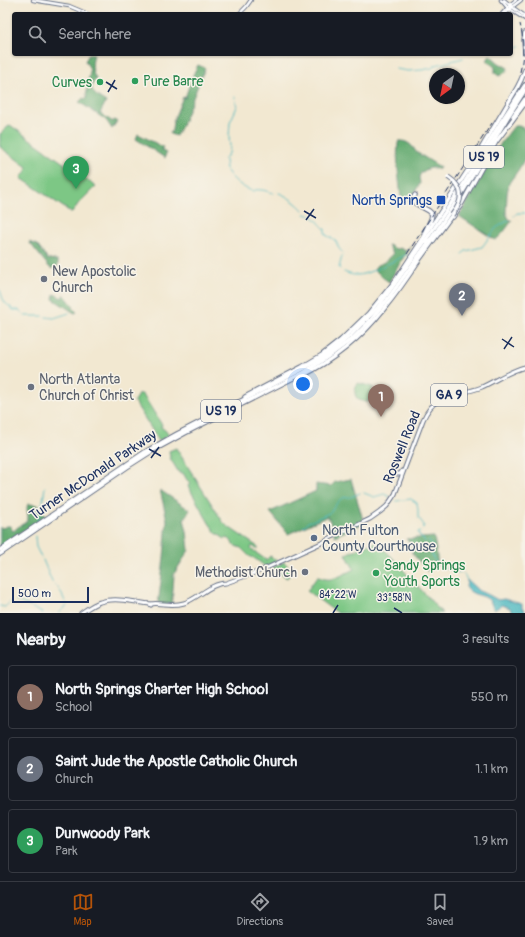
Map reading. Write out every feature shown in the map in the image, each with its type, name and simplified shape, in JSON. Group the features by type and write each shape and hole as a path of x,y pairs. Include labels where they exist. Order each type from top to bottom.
{"highway":[{"path":"525,34 525,52"},
{"path":"517,88 525,70"},
{"path":"238,402 307,364 337,343 368,314 399,274 461,180 525,74"},
{"name":"US 19","path":"501,122 525,81"},
{"name":"Turner McDonald Parkway","path":"0,550 145,452 238,402 299,372 319,360 347,339 378,307 444,215 525,85"},
{"name":"Turner McDonald Parkway","path":"0,554 152,451 310,369 335,352 357,334 391,296 462,193 525,90"},
{"path":"507,118 525,95"},
{"path":"402,285 456,212 487,157 525,99"},
{"path":"503,132 525,103"},
{"path":"278,385 290,382 332,358 371,325 383,311 457,208 460,192 458,186 448,177"},
{"path":"414,199 432,214 424,235"},
{"path":"399,274 424,235 435,214"}],"main road":[{"path":"33,0 69,6 83,12"},
{"path":"241,12 251,0"},
{"path":"501,0 510,3 521,0"},
{"path":"505,2 525,19"},
{"path":"504,12 505,2"},
{"path":"505,12 516,2"},
{"path":"516,2 516,10"},
{"path":"510,7 525,16"},
{"name":"Roswell Road","path":"81,613 93,605 113,600 151,606 172,607 184,604 224,583 255,574 323,543 328,539 368,520 386,507 391,500 420,427 418,425 422,422 429,408 442,398 449,395 481,387 508,372 525,367"},
{"path":"400,480 396,474 400,474 404,468"}],"green space":[{"path":"88,56 94,56 92,63 94,76 96,79 93,83 92,90 106,102 100,113 113,122 114,120 117,121 112,129 106,120 79,102 83,98 85,99 87,97 87,88 85,85 89,79 90,70 85,61"},
{"path":"490,56 491,56 508,68 506,72 499,76 495,73 495,67 487,61"},
{"path":"198,65 205,68 181,128 176,136 170,134 173,121 183,97 185,98"},
{"path":"10,125 96,186 78,204 72,213 21,178 27,167 0,147 0,134"},
{"path":"514,126 519,126 525,129 525,158 509,183 506,213 512,221 502,234 495,240 459,216 501,143"},
{"path":"138,134 163,147 161,150 166,153 165,158 136,139"},
{"path":"399,141 405,141 416,152 440,167 439,169 430,168 421,173 419,177 420,183 411,200 401,197 397,150"},
{"path":"29,242 37,245 48,260 58,261 57,269 50,268"},
{"path":"388,245 396,249 400,248 406,251 411,245 389,282 374,269 377,265 386,261 393,254"},
{"path":"54,294 62,298 64,294 77,312 73,312 53,299"},
{"path":"358,383 373,387 368,402 358,399 356,396 355,390"},
{"path":"139,393 143,395 162,425 161,427 169,435 159,441 134,401"},
{"path":"176,448 223,522 258,547 257,549 252,546 251,549 266,560 270,556 276,561 266,567 249,556 241,548 233,545 229,539 225,539 216,533 188,486 190,483 183,473 179,473 170,458 169,451"},
{"path":"351,479 364,523 335,536 328,516 288,534 270,512 316,491 316,484 331,486 335,482"},
{"path":"160,490 190,510 184,519 189,550 174,574 172,606 158,605 167,520"},
{"path":"28,504 38,505 46,516 17,534 0,547 0,527 10,526 14,531 27,521"},
{"path":"434,537 438,564 428,572 412,553 413,545 406,539"},
{"path":"377,542 442,613 337,613 307,591 317,577 332,579 354,569 346,554 357,550 360,546 363,547"},
{"path":"284,562 289,567 294,568 287,578 272,568"}],"water":[{"path":"467,580 479,591 498,600 504,599 522,604 522,608 525,613 512,613 510,608 502,605 494,610 490,601 468,590 466,587"}],"waterway":[{"path":"513,46 520,46"},
{"path":"396,69 408,71 422,70 463,58"},
{"path":"225,159 229,153 230,147 230,122 237,107 235,97"},
{"path":"225,160 226,169"},
{"path":"227,171 239,184 246,189 254,191"},
{"path":"255,190 273,193"},
{"path":"279,193 292,200 303,210"},
{"path":"514,216 517,213 525,213"},
{"path":"305,214 312,216 325,229 327,236 336,241 342,252"},
{"path":"462,254 466,251 482,247 496,228 509,220"},
{"path":"344,272 353,275 364,274 408,255"},
{"path":"340,269 342,256"},
{"path":"0,290 6,304 13,310 19,310 22,313"},
{"path":"46,317 54,318 69,313"},
{"path":"24,315 43,316"},
{"path":"43,501 45,487"},
{"path":"351,497 360,493"},
{"path":"364,493 374,497 384,494 390,497"},
{"path":"335,506 341,499 350,497"},
{"path":"396,501 411,499 417,503 418,517 424,525 423,528"},
{"path":"38,521 42,503"},
{"path":"312,521 331,512 334,507"},
{"path":"303,527 311,521"},
{"path":"420,532 418,532 418,534 426,542"},
{"path":"35,536 36,547 41,557"},
{"path":"429,541 432,546 432,555 437,563 445,568 464,574 467,580"},
{"path":"43,560 52,582 59,589 66,603"},
{"path":"16,601 42,613"},
{"path":"0,606 5,607 10,602"},
{"path":"59,613 67,606"}],"railway":[{"path":"520,24 523,48 520,72"},
{"path":"407,254 492,123"}],"place":[{"name":"Pure Barre","path":"135,81"},
{"name":"Curves","path":"100,82"},
{"name":"Dunwoody Park","path":"76,189"},
{"name":"North Springs","path":"441,200"},
{"name":"New Apostolic Church","path":"44,279"},
{"name":"Saint Jude the Apostle Catholic Church","path":"462,316"},
{"name":"North Atlanta Church of Christ","path":"31,387"},
{"name":"North Springs Charter High School","path":"381,417"},
{"name":"North Fulton County Courthouse","path":"314,538"},
{"name":"Methodist Church","path":"305,572"},
{"name":"Sandy Springs Youth Sports","path":"376,573"}]}
